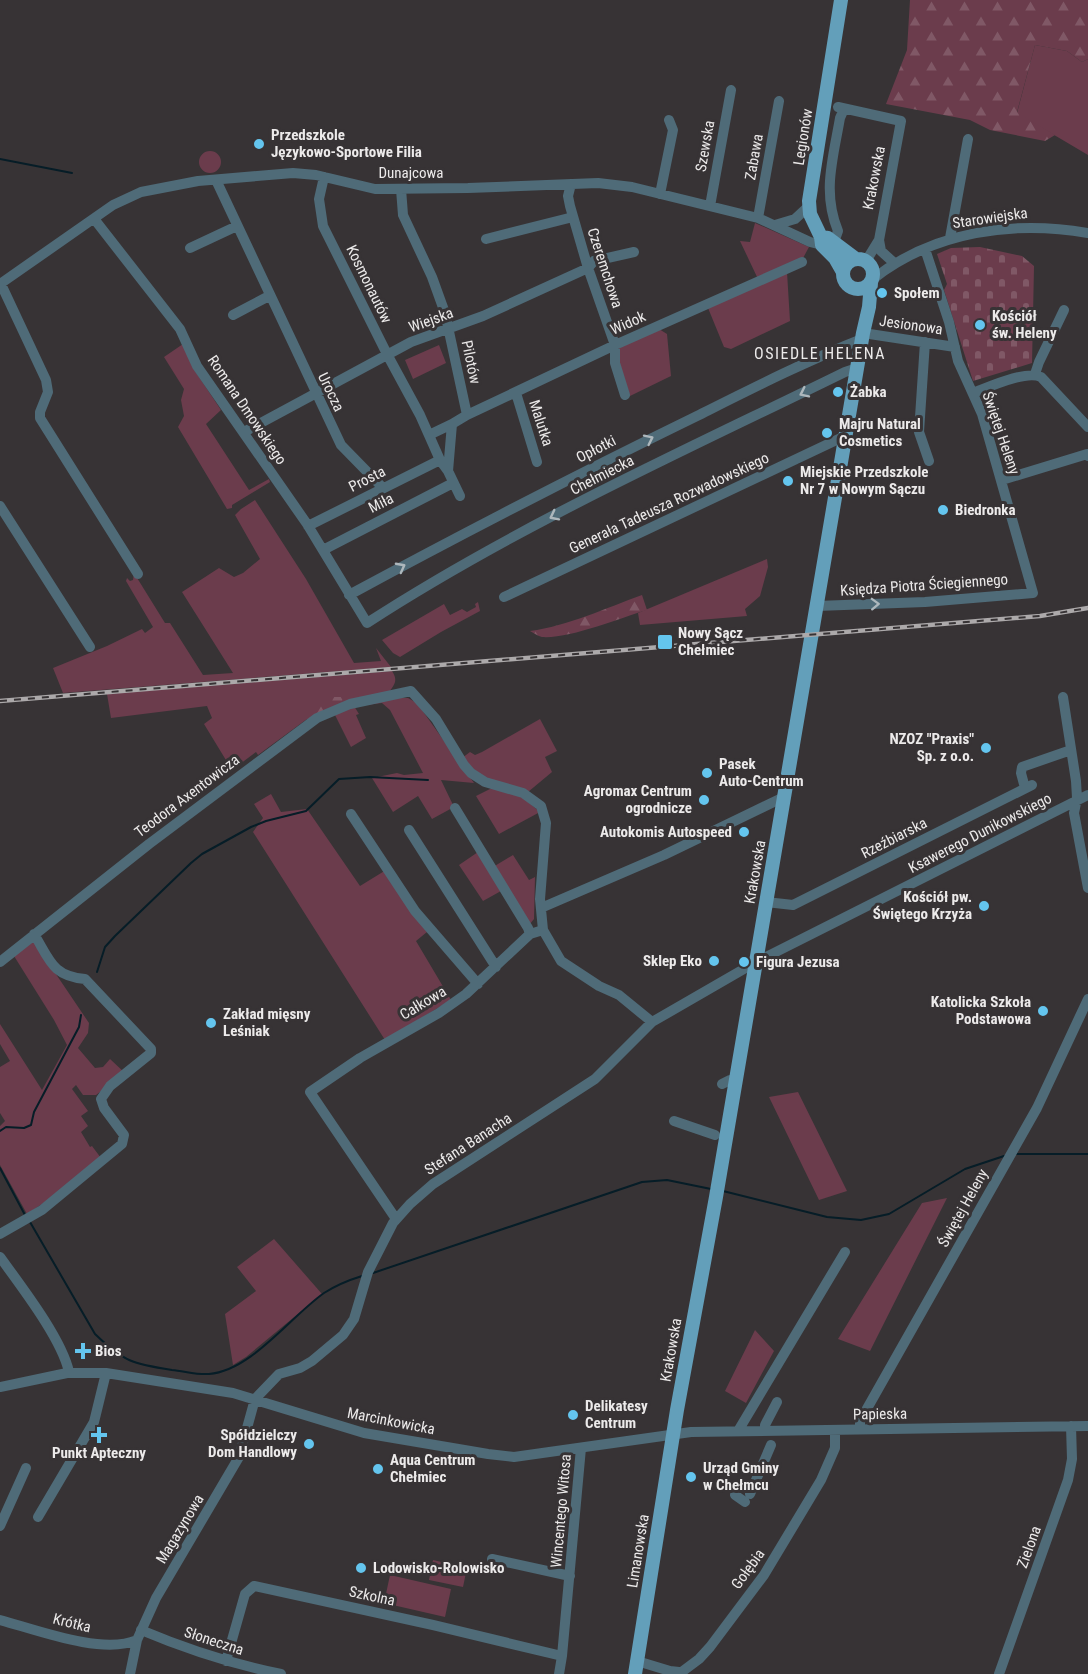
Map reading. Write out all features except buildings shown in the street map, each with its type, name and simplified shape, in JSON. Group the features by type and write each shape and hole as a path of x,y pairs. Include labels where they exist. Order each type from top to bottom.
{"main road":[{"name":"Legionów","path":"841,0 836,105 809,206 812,221 826,241 868,270"},
{"path":"826,241 843,272 846,284 853,289 866,315"},
{"path":"843,272 847,263 868,270 865,288 853,289"},
{"name":"Krakowska","path":"673,1434 717,1192 862,336 869,307 868,270"},
{"name":"Limanowska","path":"636,1668 673,1434"}],"street":[{"name":"Szewska","path":"710,206 730,90"},
{"name":"Zabawa","path":"758,218 779,101"},
{"name":"Krakowska","path":"836,105 901,121 879,240 868,270"},
{"path":"826,241 838,231 831,214 830,182 840,118 836,105"},
{"path":"660,194 673,130 669,120"},
{"path":"950,238 968,139"},
{"name":"Dunajcowa","path":"1,284 112,205 141,192 216,180 292,172 375,189 598,183 632,187 758,218 810,242 826,241"},
{"name":"Kosmonautów","path":"324,177 319,199 323,226 460,496"},
{"name":"Urocza","path":"216,180 340,445 383,488"},
{"name":"Czeremchowa","path":"571,184 568,196 573,217 615,345 615,363 625,396"},
{"name":"Pilotów","path":"401,189 403,215 432,277 449,329 467,415"},
{"path":"775,225 795,219 809,206"},
{"path":"486,239 573,217"},
{"name":"Romana Dmowskiego","path":"94,220 168,312 180,330 197,366 308,526 367,623"},
{"path":"190,248 237,226"},
{"name":"Starowiejska","path":"868,270 950,238 1019,227 1059,228 1088,233"},
{"path":"879,240 881,251 896,261"},
{"name":"Świętej Heleny","path":"925,249 964,378 982,414 1033,593"},
{"name":"Wiejska","path":"244,432 411,342 483,316 588,268 594,261 634,252"},
{"name":"Widok","path":"467,415 615,345 802,262"},
{"path":"1,284 46,380 48,392 40,418 138,574"},
{"path":"232,315 270,297"},
{"path":"1035,374 1064,310"},
{"name":"Jesionowa","path":"862,336 955,347"},
{"name":"Opłotki","path":"349,595 624,451 862,336"},
{"path":"925,342 919,432 929,461"},
{"name":"Chełmiecka","path":"367,623 428,584 517,534 857,368"},
{"path":"973,393 1022,376 1035,374 1041,377 1088,427"},
{"name":"Malutka","path":"516,393 537,462"},
{"path":"429,435 467,415"},
{"path":"448,471 452,423"},
{"name":"Generała Tadeusza Rozwadowskiego","path":"504,597 845,436"},
{"path":"1002,480 1088,454"},
{"name":"Prosta","path":"308,526 440,460"},
{"name":"Miła","path":"323,550 453,483"},
{"path":"0,506 90,647"},
{"name":"Księdza Piotra Ściegiennego","path":"817,606 925,602 1033,593"},
{"name":"Teodora Axentowicza","path":"0,962 205,801 317,718 350,704 411,691 436,719 471,773 485,782 523,793 541,806 546,823 541,908"},
{"path":"1063,697 1076,781 1074,813 1088,888"},
{"name":"Rzeźbiarska","path":"766,902 793,906 1028,786 1022,773 1022,767 1071,750"},
{"name":"Ksawerego Dunikowskiego","path":"756,962 1088,795"},
{"path":"652,1022 619,995 591,982 561,961 543,930 541,908 663,855 784,797"},
{"path":"455,808 530,934"},
{"path":"351,814 415,911 478,984"},
{"path":"409,830 496,967"},
{"name":"Całkowa","path":"396,1220 310,1092 360,1058 439,1013 478,984 530,934 543,930"},
{"path":"0,1234 62,1195 122,1144 124,1136 104,1108 101,1099 110,1086 151,1053 151,1049 85,979 69,978 61,974 34,934"},
{"name":"Stefana Banacha","path":"255,1399 279,1374 300,1368 312,1361 343,1335 354,1319 367,1274 377,1252 396,1220 410,1204 433,1184 595,1079 652,1022 756,962"},
{"name":"Świętej Heleny","path":"860,1429 860,1421 1037,1108 1088,999"},
{"path":"674,1121 715,1135"},
{"path":"738,1431 845,1252"},
{"path":"0,1257 58,1343 67,1360 69,1372"},
{"name":"Marcinkowicka","path":"0,1387 69,1372 106,1373 233,1393 364,1432 514,1457 673,1434"},
{"path":"38,1517 94,1422 106,1373"},
{"name":"Magazynowa","path":"130,1674 139,1635 156,1598 239,1457 255,1399"},
{"path":"765,1425 777,1402"},
{"name":"Zielona","path":"999,1674 1068,1480 1072,1459 1071,1426"},
{"name":"Papieska","path":"673,1434 1088,1426"},
{"name":"Gołębia","path":"636,1668 679,1672 690,1666 710,1647 764,1575 821,1480 835,1448 835,1430"},
{"path":"737,1489 747,1498 771,1445"},
{"name":"Wincentego Witosa","path":"559,1674 581,1448"},
{"path":"0,1526 26,1468"},
{"name":"Wincentego Witosa","path":"492,1559 570,1576"},
{"name":"Szkolna","path":"226,1661 245,1594 254,1586 562,1656"},
{"name":"Krótka","path":"0,1620 96,1644 120,1644 139,1635"},
{"name":"Słoneczna","path":"139,1635 226,1661 281,1674"}],"green space":[{"path":"910,0 1088,0 1088,59 1082,62 1067,51 1035,45 1017,112 1055,135 1045,141 990,130 970,120 886,104 907,50"},
{"path":"1035,45 1067,51 1082,62 1088,59 1088,155 1017,113"},
{"path":"206,151 214,151 221,158 221,166 214,173 206,173 199,166 199,158"},
{"path":"755,223 809,247 802,260 758,279 740,241 750,242"},
{"path":"980,247 1022,256 1034,266 1032,363 973,381 944,290 947,284 937,254 951,248"},
{"path":"787,272 790,321 731,349 724,347 708,308"},
{"path":"659,329 667,334 671,376 630,396 616,352 620,347"},
{"path":"183,344 195,371 221,410 206,424 249,490 269,479 270,482 232,505 232,508 227,509 178,427 184,416 181,400 184,389 164,357"},
{"path":"439,345 446,363 413,379 405,360"},
{"path":"255,500 306,579 354,663 381,661 376,648 391,667 63,693 53,668 142,629 145,633 153,627 126,581 127,578 130,581 133,580 134,573 165,623 170,623 203,675 233,673 182,592 219,568 234,577 243,573 260,559 235,515"},
{"path":"767,559 768,567 760,596 745,609 747,616 640,625 638,613"},
{"path":"642,595 647,610 609,623 553,637 542,637 530,631 573,621"},
{"path":"478,602 480,611 400,657 393,653 382,640 444,604 450,615 462,609 467,612 476,607 475,604"},
{"path":"392,671 395,682 389,692 307,719 258,755 256,752 232,770 204,724 212,718 207,706 111,718 107,694"},
{"path":"332,697 344,697 341,703 307,720 300,705"},
{"path":"395,698 408,698 417,703 474,783 441,780 454,807 432,819 418,796 393,812 372,778 397,773 404,775 423,773 390,710 382,703 358,706"},
{"path":"354,706 359,714 356,715 366,738 351,747 334,713"},
{"path":"540,719 557,751 545,757 552,772 528,792 480,776 462,758 470,752 475,755 482,752"},
{"path":"492,788 520,795 540,812 499,834 476,796"},
{"path":"271,794 281,812 307,809 360,886 386,870 427,932 416,941 451,1000 385,1040 253,832 263,818 254,804"},
{"path":"478,852 501,891 483,901 459,865"},
{"path":"513,855 529,880 535,877 534,919 529,925 493,867"},
{"path":"29,942 35,943 89,1023 88,1033 78,1048 95,1068 103,1067 110,1059 125,1073 96,1095 83,1095 76,1085 72,1089 88,1111 81,1116 88,1126 81,1132 90,1147 92,1146 101,1158 78,1180 27,1214 0,1165 0,1126 5,1121 0,1113 0,1067 10,1061 0,1044 0,1024 42,1090 67,1045 14,956"},
{"path":"798,1092 847,1191 819,1200 769,1097"},
{"path":"947,1198 870,1351 838,1339 922,1203"},
{"path":"274,1239 322,1294 246,1357 233,1365 225,1314 256,1291 237,1267"},
{"path":"755,1330 774,1351 746,1403 725,1391"},
{"path":"433,1560 467,1568 463,1587 429,1580"},
{"path":"390,1575 451,1589 445,1617 384,1603"}],"waterway":[{"path":"0,159 72,173"},
{"path":"97,972 105,947 202,854 251,827 306,811 339,779 370,777 428,780"},
{"path":"0,1131 6,1127 24,1128 31,1125 34,1112 79,1027 81,1015"},
{"path":"1016,1154 1088,1154"},
{"path":"723,1191 827,1217 861,1220 889,1214 965,1169 1004,1156"},
{"path":"0,1168 25,1215"},
{"path":"373,1273 642,1182 667,1180 711,1189"},
{"path":"30,1222 95,1334 122,1356 159,1368 204,1374 225,1371 255,1353 324,1293 362,1276"}],"railway":[{"path":"0,701 1040,616 1088,608"}],"place":[{"name":"Przedszkole Językowo-Sportowe Filia","path":"259,144"},
{"name":"Społem","path":"882,293"},
{"name":"Kościół św. Heleny","path":"980,325"},
{"name":"Żabka","path":"838,392"},
{"name":"Majru Natural Cosmetics","path":"827,433"},
{"name":"Miejskie Przedszkole Nr 7 w Nowym Sączu","path":"788,481"},
{"name":"Biedronka","path":"943,510"},
{"name":"Nowy Sącz Chełmiec","path":"665,642"},
{"name":"NZOZ \"Praxis\" Sp. z o.o.","path":"986,748"},
{"name":"Pasek Auto-Centrum","path":"707,773"},
{"name":"Agromax Centrum ogrodnicze","path":"704,800"},
{"name":"Autokomis Autospeed","path":"744,832"},
{"name":"Kościół pw. Świętego Krzyża","path":"984,906"},
{"name":"Sklep Eko","path":"714,961"},
{"name":"Figura Jezusa","path":"744,962"},
{"name":"Katolicka Szkoła Podstawowa","path":"1043,1011"},
{"name":"Zakład mięsny Leśniak","path":"211,1023"},
{"name":"Bios","path":"83,1351"},
{"name":"Delikatesy Centrum","path":"573,1415"},
{"name":"Punkt Apteczny","path":"99,1435"},
{"name":"Spółdzielczy Dom Handlowy","path":"309,1444"},
{"name":"Aqua Centrum Chełmiec","path":"378,1469"},
{"name":"Urząd Gminy w Chełmcu","path":"691,1477"},
{"name":"Lodowisko-Rolowisko","path":"361,1568"}],"district":[{"name":"OSIEDLE HELENA","path":"820,353"}]}
